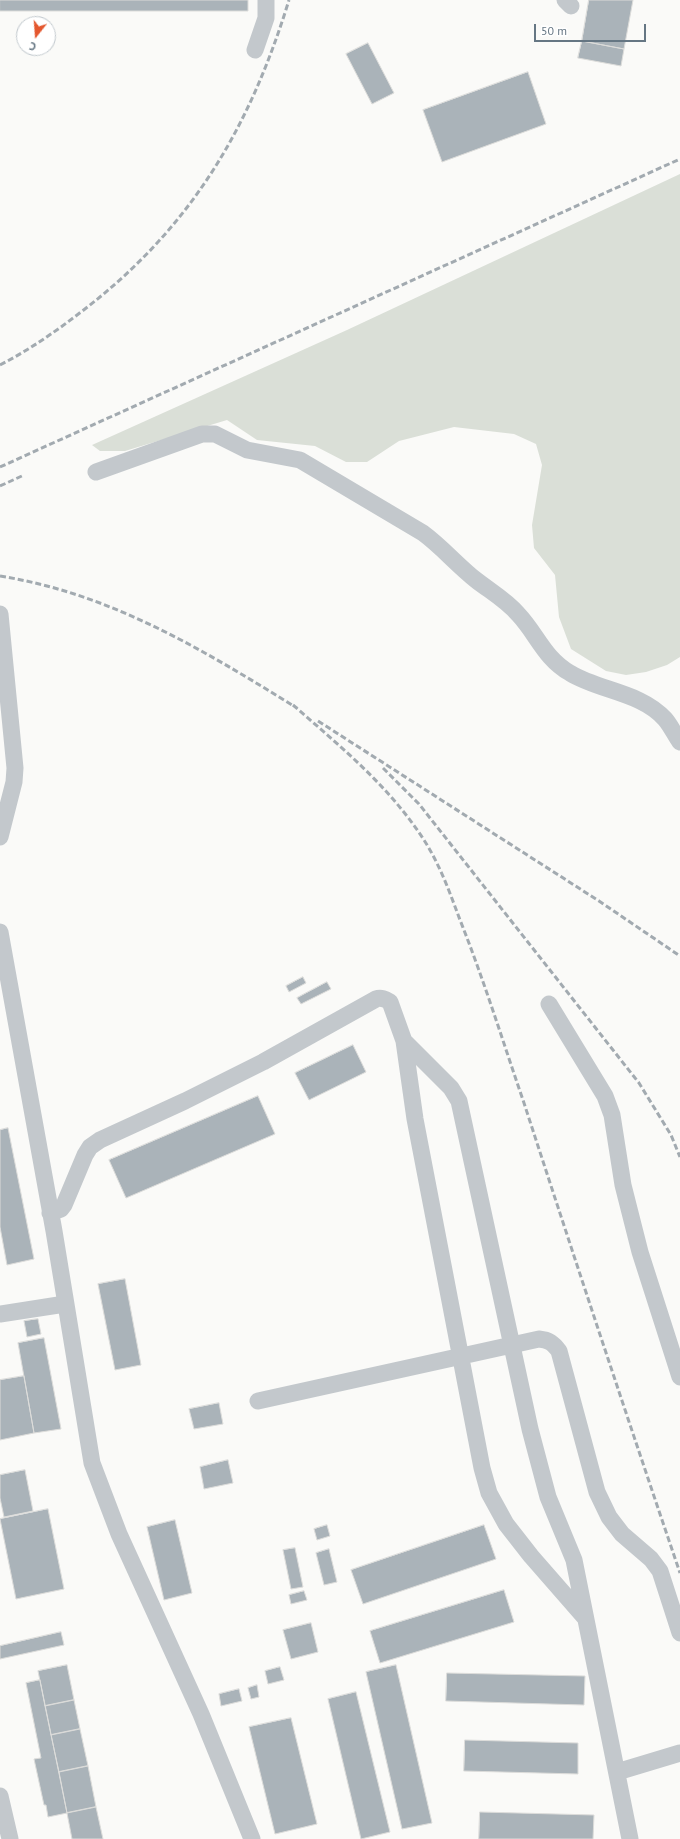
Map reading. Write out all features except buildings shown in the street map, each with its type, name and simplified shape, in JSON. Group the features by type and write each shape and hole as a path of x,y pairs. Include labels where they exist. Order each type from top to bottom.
{"street":[{"path":"255,50 266,18 266,0"},
{"path":"96,472 202,434 215,434 247,450 300,460 423,533 437,543 476,580 507,602 520,616 547,654 558,665 571,674 650,707 665,720 680,742"},
{"path":"0,614 15,768 14,782 0,837"},
{"path":"0,932 50,1213 86,1436 92,1463 102,1493 119,1534 201,1714 252,1839"},
{"path":"50,1213 61,1209 64,1205 85,1154 90,1147 100,1140 185,1101 263,1062 376,999 386,999 390,1002 404,1041 415,1119 488,1493 496,1510 531,1556 586,1619"},
{"path":"549,1004 605,1096 612,1115 623,1185 640,1252 680,1377"},
{"path":"404,1041 451,1088 459,1101 530,1429 548,1498 574,1560 630,1839"},
{"path":"0,1311 65,1304"},
{"path":"258,1401 539,1339 547,1340 554,1344 559,1351 597,1492 609,1517 622,1534 651,1559 660,1570 680,1633"},
{"path":"617,1772 680,1752"},
{"path":"0,1796 10,1839"}],"shaded area":[{"path":"680,174 680,657 667,665 646,672 626,675 606,671 571,649 559,617 555,575 534,548 532,525 542,465 536,444 514,434 454,427 399,441 367,462 346,462 315,446 257,440 227,420 125,451 100,451 92,445 347,330"}],"railway":[{"path":"0,365 32,347 61,327 120,280 154,247 184,211 211,174 234,134 255,92 273,47 289,0"},
{"path":"0,467 680,159"},
{"path":"0,486 24,475"},
{"path":"0,576 41,584 118,610 191,645 227,665 297,708"},
{"path":"293,705 363,768 396,802 424,840 440,869 469,943 493,1011 680,1573"},
{"path":"318,721 599,901 680,956"},
{"path":"383,768 419,804 639,1083 671,1135 680,1157"}]}
